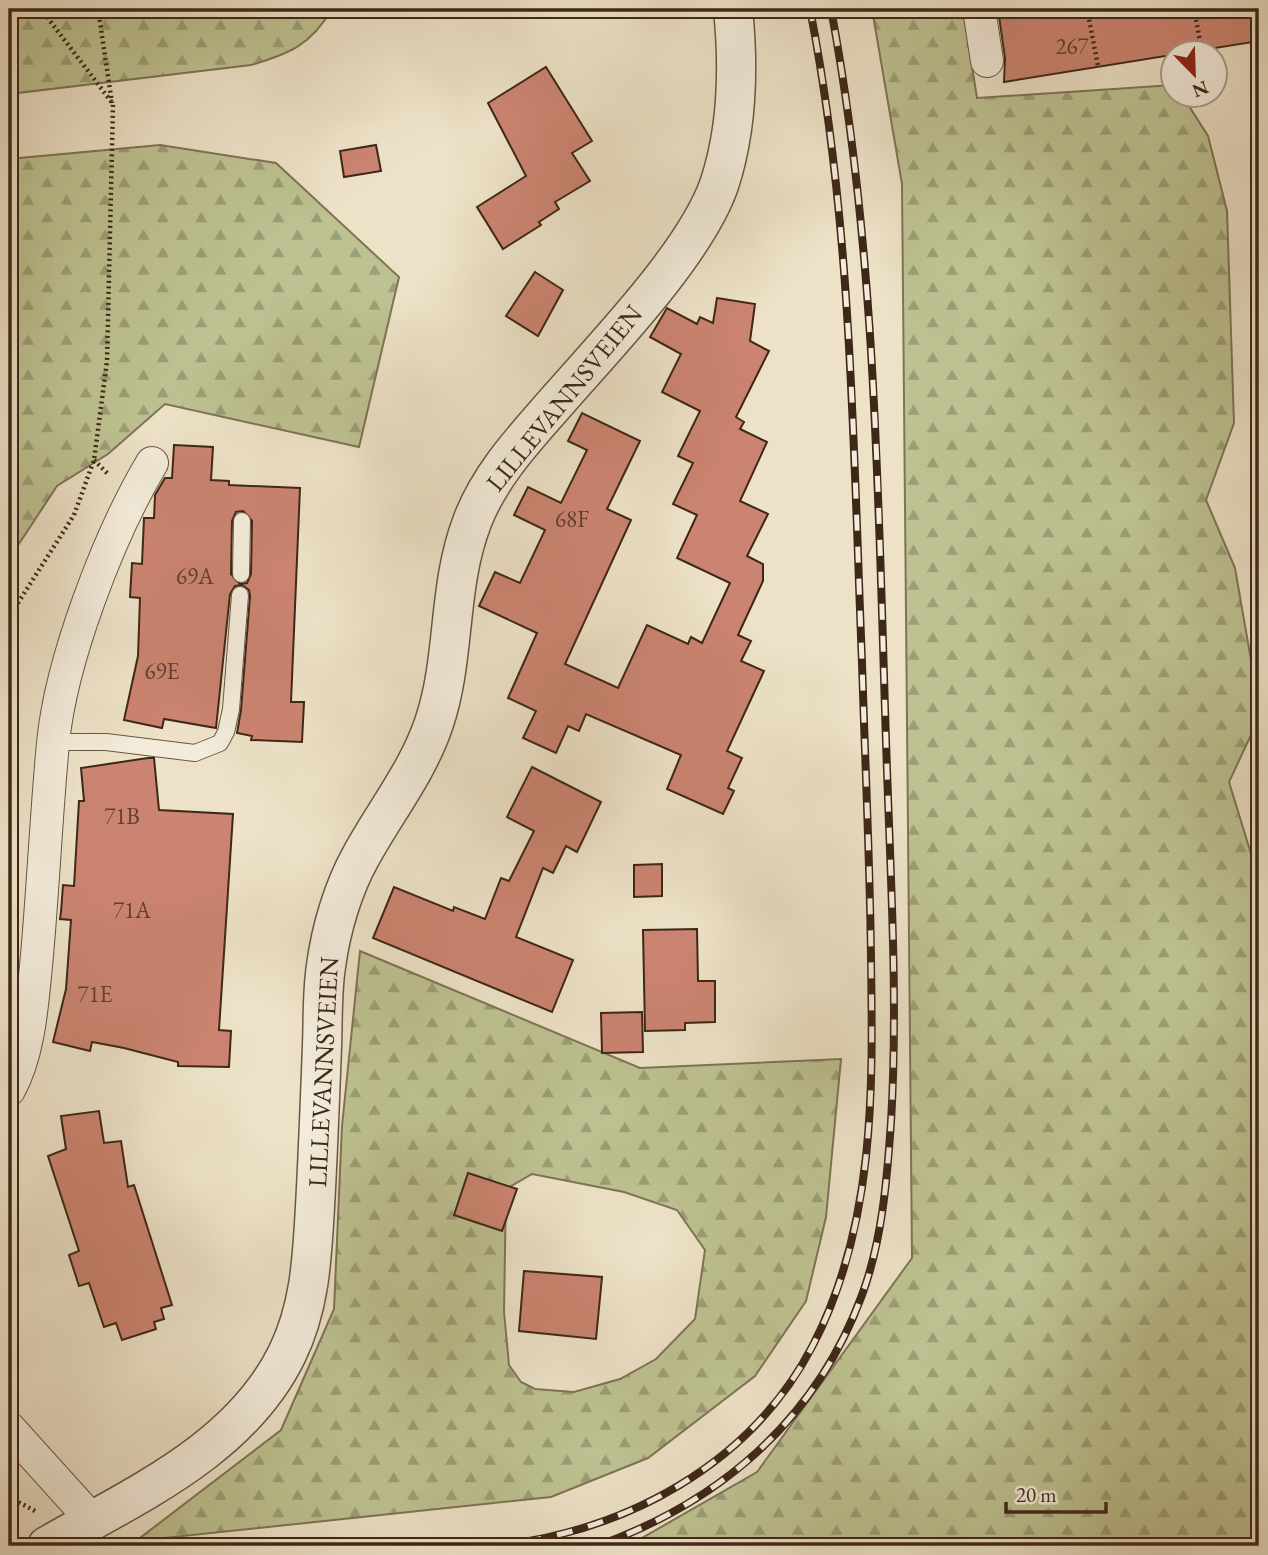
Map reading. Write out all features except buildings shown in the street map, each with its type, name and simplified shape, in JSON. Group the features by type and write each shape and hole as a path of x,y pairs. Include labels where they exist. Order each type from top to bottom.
{"street":[{"name":"LILLEVANNSVEIEN","path":"42,1529 92,1520 179,1469 248,1415 266,1391 298,1330 312,1269 325,968 340,908 359,860 418,759 434,723 445,679 456,582 464,544 491,484 518,446 670,266 698,226 718,189 732,137 736,99 733,9"},
{"path":"979,9 987,61"},
{"path":"9,1090 15,1079 31,1016 58,703 72,654 132,497 152,463"},
{"path":"9,1428 92,1520"}],"lane":[{"path":"241,574 242,521"},
{"path":"53,742 106,743 195,753 220,743 226,732 231,709 240,595"}],"path":[{"path":"41,9 113,104"},
{"path":"9,617 74,514 94,460 107,361 113,104 98,9"},
{"path":"1087,9 1098,66"},
{"path":"1194,9 1199,38"},
{"path":"9,1497 42,1529"}],"green space":[{"path":"9,9 332,9 307,40 277,57 251,65 9,94"},
{"path":"872,9 963,9 977,98 1160,86 1160,108 1190,108 1208,136 1227,211 1234,423 1206,500 1235,568 1259,706 1259,718 1229,782 1259,880 1259,1546 628,1546 757,1472 912,1258 902,184"},
{"path":"160,145 276,163 399,277 359,447 165,404 108,454 57,486 9,559 9,159"},
{"path":"360,951 640,1068 841,1059 826,1217 806,1301 755,1376 648,1458 551,1497 136,1541 281,1430 334,1309 342,1126","holes":["532,1174 624,1192 677,1210 705,1250 695,1319 656,1359 620,1379 574,1392 535,1389 521,1382 509,1365 504,1312 506,1189"]}],"railway":[{"path":"494,1546 543,1538 590,1526 636,1508 679,1485 719,1458 755,1425 787,1388 813,1345 833,1299 848,1253 859,1205 870,1108 872,1009 869,849 853,416 835,171 810,9"},
{"path":"597,1546 642,1528 684,1506 723,1480 758,1451 790,1418 818,1381 842,1340 862,1295 882,1210 891,1122 894,990 878,484 867,293 858,198 847,103 831,9"}]}
